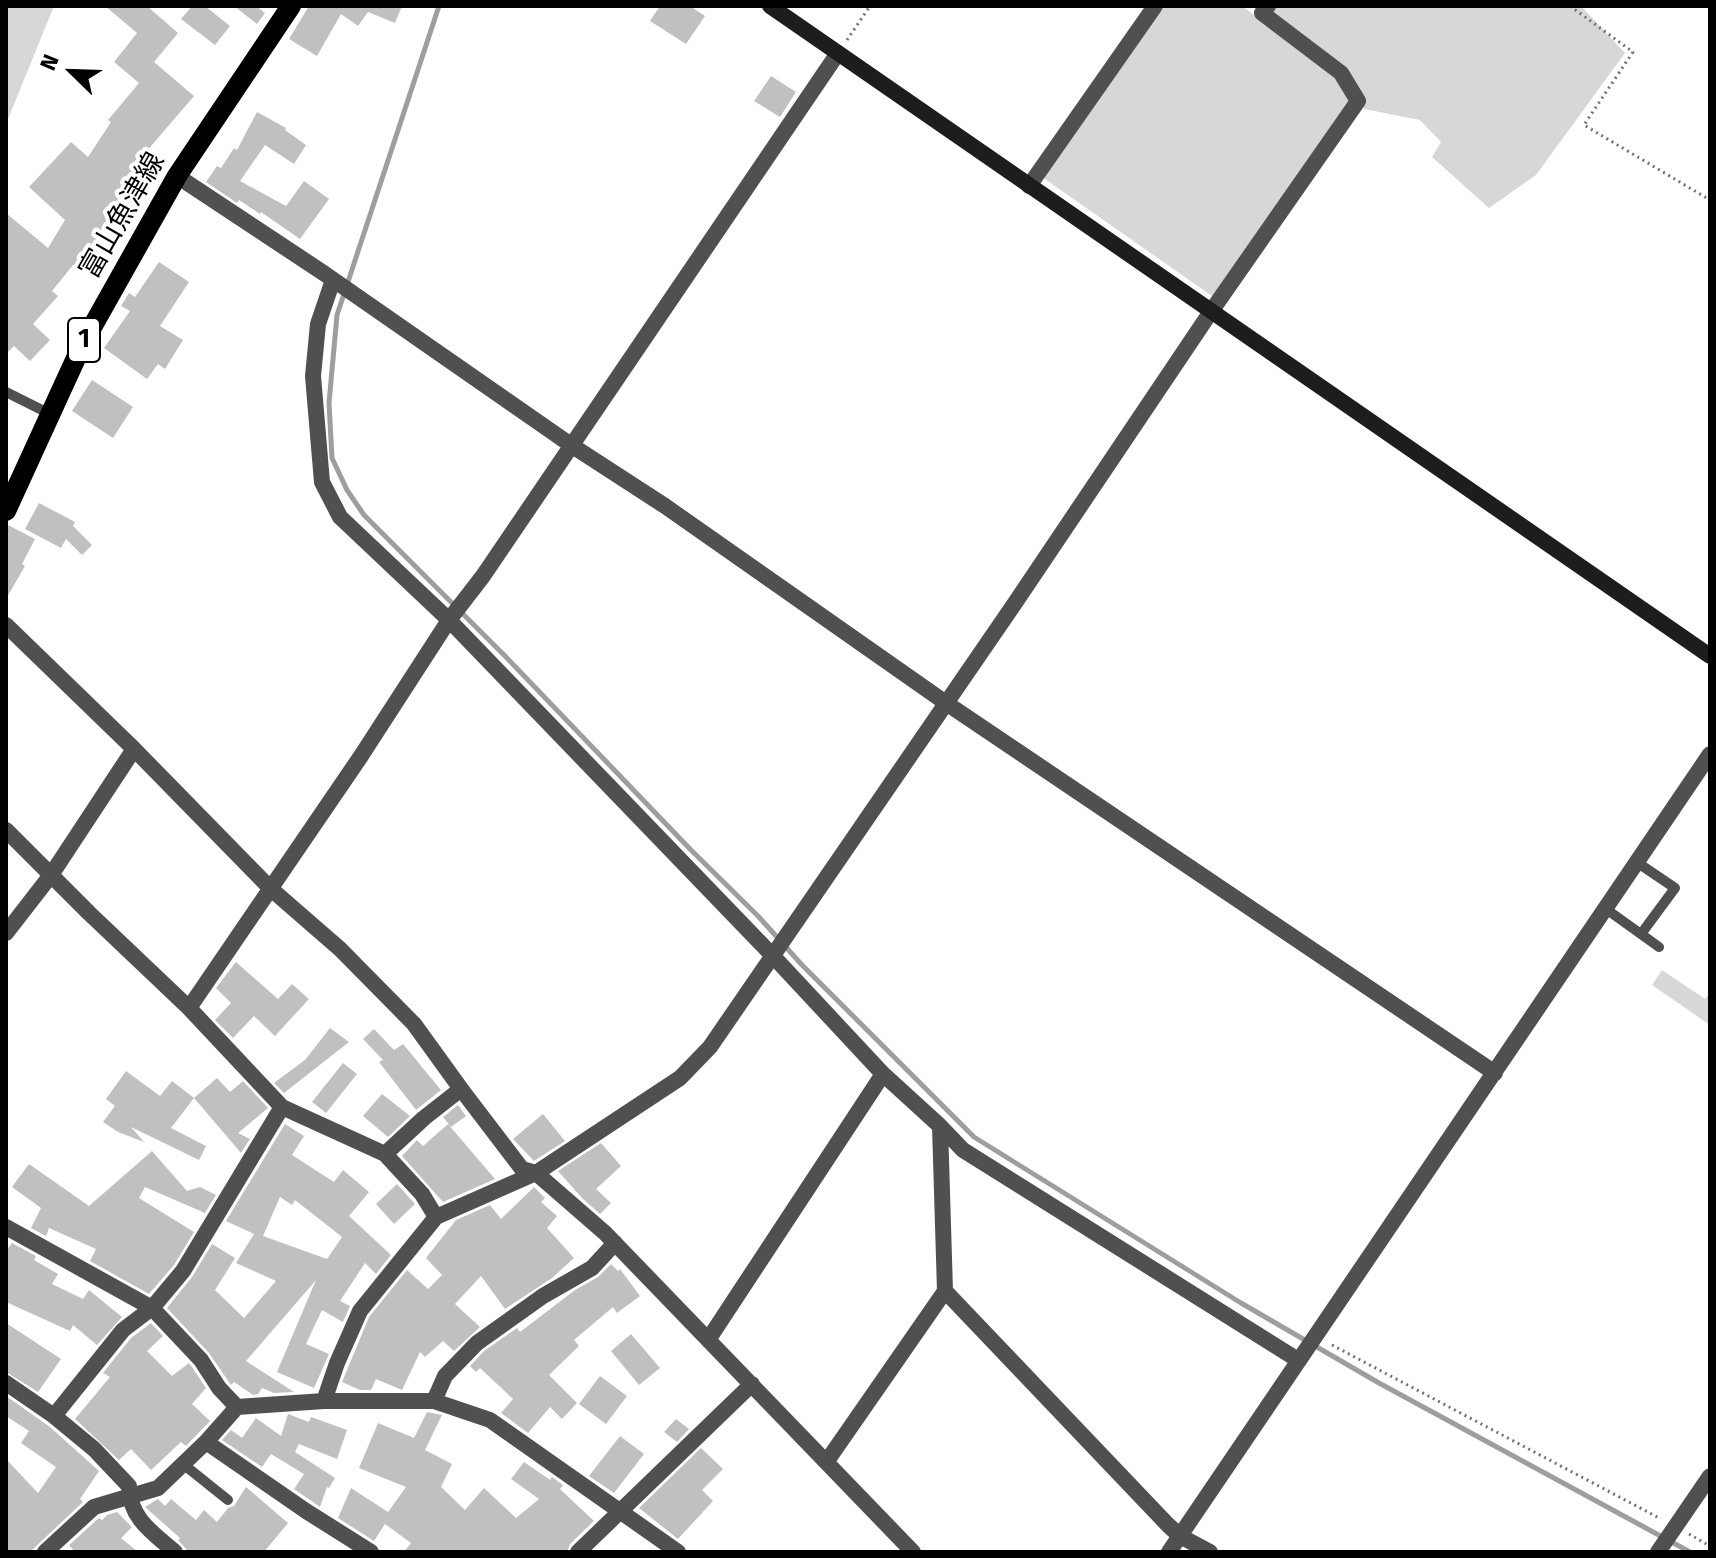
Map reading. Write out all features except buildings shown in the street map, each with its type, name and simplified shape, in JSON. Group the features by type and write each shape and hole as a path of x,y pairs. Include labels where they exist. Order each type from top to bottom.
{"main road":[{"name":"富山魚津線","path":"6,511 82,345 177,176 291,6"}],"street":[{"path":"770,6 1710,656"},
{"path":"1029,186 1155,6"},
{"path":"324,1401 360,1311 436,1217 536,1173 680,1078 710,1047 1358,101 1341,73 1260,8"},
{"path":"189,1008 449,620 483,576 838,53"},
{"path":"177,176 665,506 946,703 1495,1073"},
{"path":"333,280 318,324 313,376 322,482 340,517 449,620 883,1074 963,1150 1298,1360"},
{"path":"6,625 134,749 271,889 340,949 414,1024 522,1169 536,1173 615,1243 913,1552"},
{"path":"6,933 51,875 134,749"},
{"path":"1169,1552 1710,754"},
{"path":"6,830 189,1008 282,1107 385,1154 422,1194 436,1217"},
{"path":"708,1340 883,1074"},
{"path":"385,1154 461,1089"},
{"path":"54,1416 123,1330 152,1308 183,1271 282,1107"},
{"path":"827,1461 945,1291 940,1126"},
{"path":"6,1227 152,1308 201,1360 219,1388 237,1407"},
{"path":"434,1401 445,1376 477,1343 543,1296 592,1268 615,1243"},
{"path":"945,1291 1180,1536 1210,1552"},
{"path":"6,1383 54,1416 94,1449 129,1486 129,1498 136,1517 175,1552"},
{"path":"578,1552 752,1384"},
{"path":"45,1552 94,1507 158,1488 237,1407 324,1401 434,1401 490,1420 678,1552"},
{"path":"206,1442 371,1552"},
{"path":"1658,1552 1710,1476"}],"lane":[{"path":"6,392 50,414"},
{"path":"1638,863 1675,888 1641,934"},
{"path":"1606,909 1659,947"},
{"path":"183,1464 228,1500"}],"path":[{"path":"838,53 870,6"},
{"path":"1570,6 1633,52 1584,125 1710,200"},
{"path":"1315,1336 1710,1546"}],"shaded area":[{"path":"6,6 54,6 6,124"},
{"path":"1163,6 1242,6 1336,76 1351,101 1212,296 1042,177"},
{"path":"1261,6 1581,6 1625,53 1536,175 1489,208 1432,157 1441,142 1420,120 1364,109 1348,71"},
{"path":"1662,970 1705,999 1710,993 1710,1025 1652,985"}],"waterway":[{"path":"439,6 337,315 329,403 332,458 347,490 364,515 974,1137 1241,1303 1379,1383 1690,1552"}]}
